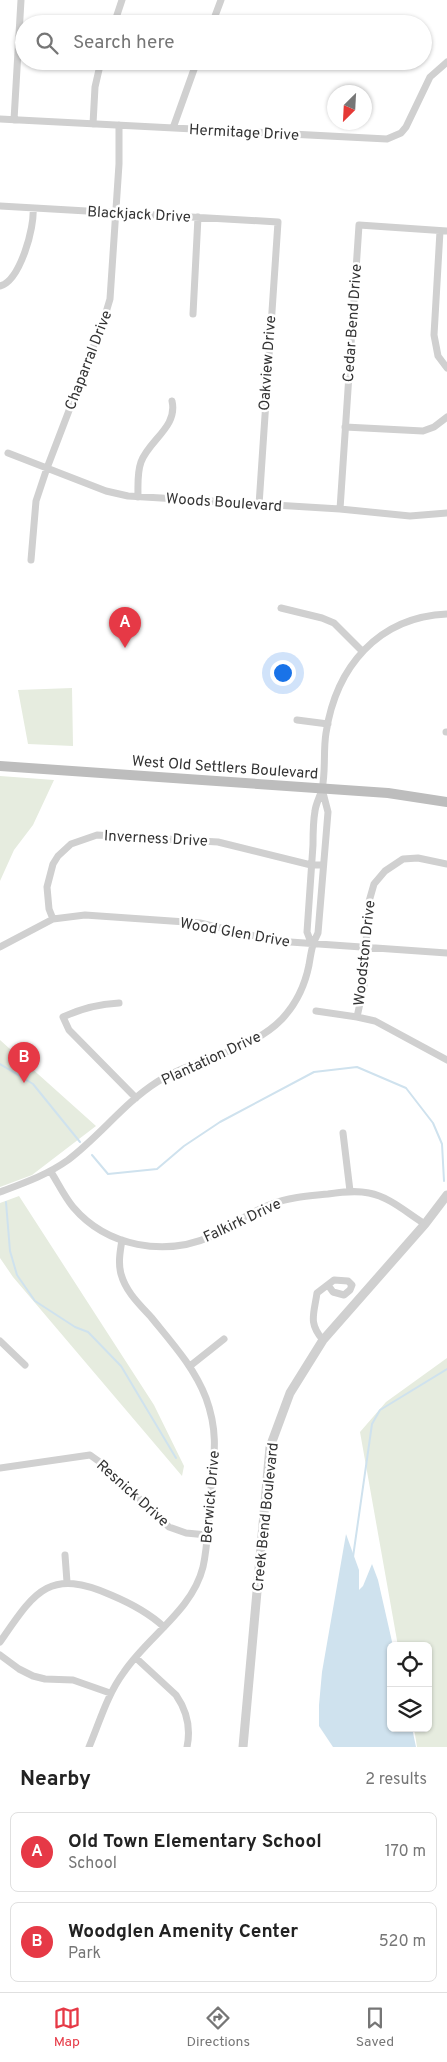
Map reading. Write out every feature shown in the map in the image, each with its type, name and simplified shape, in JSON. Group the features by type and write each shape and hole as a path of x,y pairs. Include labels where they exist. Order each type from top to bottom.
{"main road":[{"name":"West Old Settlers Boulevard","path":"0,766 388,793 447,802"}],"street":[{"path":"19,15 20,0"},
{"path":"117,15 122,0"},
{"path":"215,15 221,0"},
{"name":"Hermitage Drive","path":"0,119 387,139 401,132 406,127 426,84 433,73 447,62"},
{"path":"14,120 16,70"},
{"path":"93,124 95,87 100,70"},
{"path":"173,128 195,70"},
{"name":"Chaparral Drive","path":"31,560 36,501 108,309 112,286 119,164 119,125"},
{"name":"Blackjack Drive","path":"0,206 278,222"},
{"path":"0,286 8,283 14,275 33,224 33,208"},
{"path":"193,314 198,217"},
{"name":"Oakview Drive","path":"259,505 278,222"},
{"name":"Cedar Bend Drive","path":"340,510 358,225 444,231"},
{"path":"444,231 434,335 438,356 447,368"},
{"path":"138,497 138,476 142,462 151,445 171,421 173,414 172,401"},
{"path":"345,427 422,431 434,427 447,417"},
{"name":"Woods Boulevard","path":"8,453 106,492 138,497 410,516 447,513"},
{"path":"282,608 334,623 362,651"},
{"name":"Plantation Drive","path":"312,945 307,932 315,810 322,789 328,724 332,703 341,682 362,651 396,626 421,617 447,614"},
{"path":"297,720 328,724"},
{"name":"Plantation Drive","path":"0,1192 51,1172 96,1137 136,1098 168,1076 247,1043 274,1026 289,1010 302,987 309,966 312,945 318,932 328,812 322,789"},
{"name":"Inverness Drive","path":"53,919 49,909 47,887 53,864 71,844 97,834 228,843 311,865 324,865"},
{"name":"Woodston Drive","path":"357,1016 364,985 368,904 374,884 385,870 403,860 418,858 447,864"},
{"name":"Wood Glen Drive","path":"0,947 53,919 85,915 200,923 276,941 312,945 447,953"},
{"path":"119,1003 99,1004 63,1017 69,1030 136,1098"},
{"path":"316,1011 357,1016 375,1021 447,1060"},
{"path":"343,1132 350,1191"},
{"name":"Falkirk Drive","path":"51,1172 67,1198 81,1215 99,1229 122,1240 148,1246 180,1245 211,1236 272,1204 293,1198 350,1191 377,1194 425,1224"},
{"name":"Creek Bend Boulevard","path":"243,1747 270,1446 290,1393 323,1340 425,1224 447,1195"},
{"name":"Berwick Drive","path":"89,1747 110,1693 125,1670 189,1597 198,1581 206,1548 214,1466 214,1433 207,1401 190,1366 133,1297 125,1284 119,1258 122,1240"},
{"path":"323,1340 314,1331 312,1323 317,1293 328,1285"},
{"path":"190,1366 224,1339"},
{"path":"0,1341 25,1365"},
{"name":"Resnick Drive","path":"0,1468 90,1455 104,1465 169,1528 186,1533 207,1535"},
{"path":"65,1555 67,1582"},
{"path":"0,1642 34,1597 46,1589 67,1582 93,1586 119,1598 147,1614 164,1627"},
{"path":"0,1655 19,1669 33,1676 45,1679 73,1680 110,1693"},
{"path":"136,1658 180,1701 190,1732 187,1747"}],"shaded area":[{"path":"72,688 73,746 28,744 18,690"},
{"path":"0,776 54,780 33,825 14,850 0,881"},
{"path":"0,1040 96,1126 32,1175 0,1187"},
{"path":"19,1196 154,1405 184,1466 182,1476 13,1277 0,1258 0,1203"},
{"path":"447,1358 447,1747 417,1747 415,1732 432,1732 432,1642 397,1642 360,1432 386,1402"}],"water":[{"path":"346,1534 359,1570 359,1590 363,1586 372,1564 378,1580 392,1642 387,1642 387,1732 413,1732 416,1747 333,1747 319,1726 322,1672"}],"waterway":[{"path":"0,1064 33,1084 80,1142"},
{"path":"92,1155 108,1174 157,1169 184,1146 220,1122 314,1072 357,1067 406,1088 433,1123 442,1144 444,1181"},
{"path":"6,1202 10,1251 17,1275 35,1301 75,1327 88,1332 121,1366 176,1458"},
{"path":"353,1557 372,1424 380,1410 447,1369"}],"place":[{"name":"Old Town Elementary School","path":"125,648"},
{"name":"Woodglen Amenity Center","path":"24,1083"}]}
